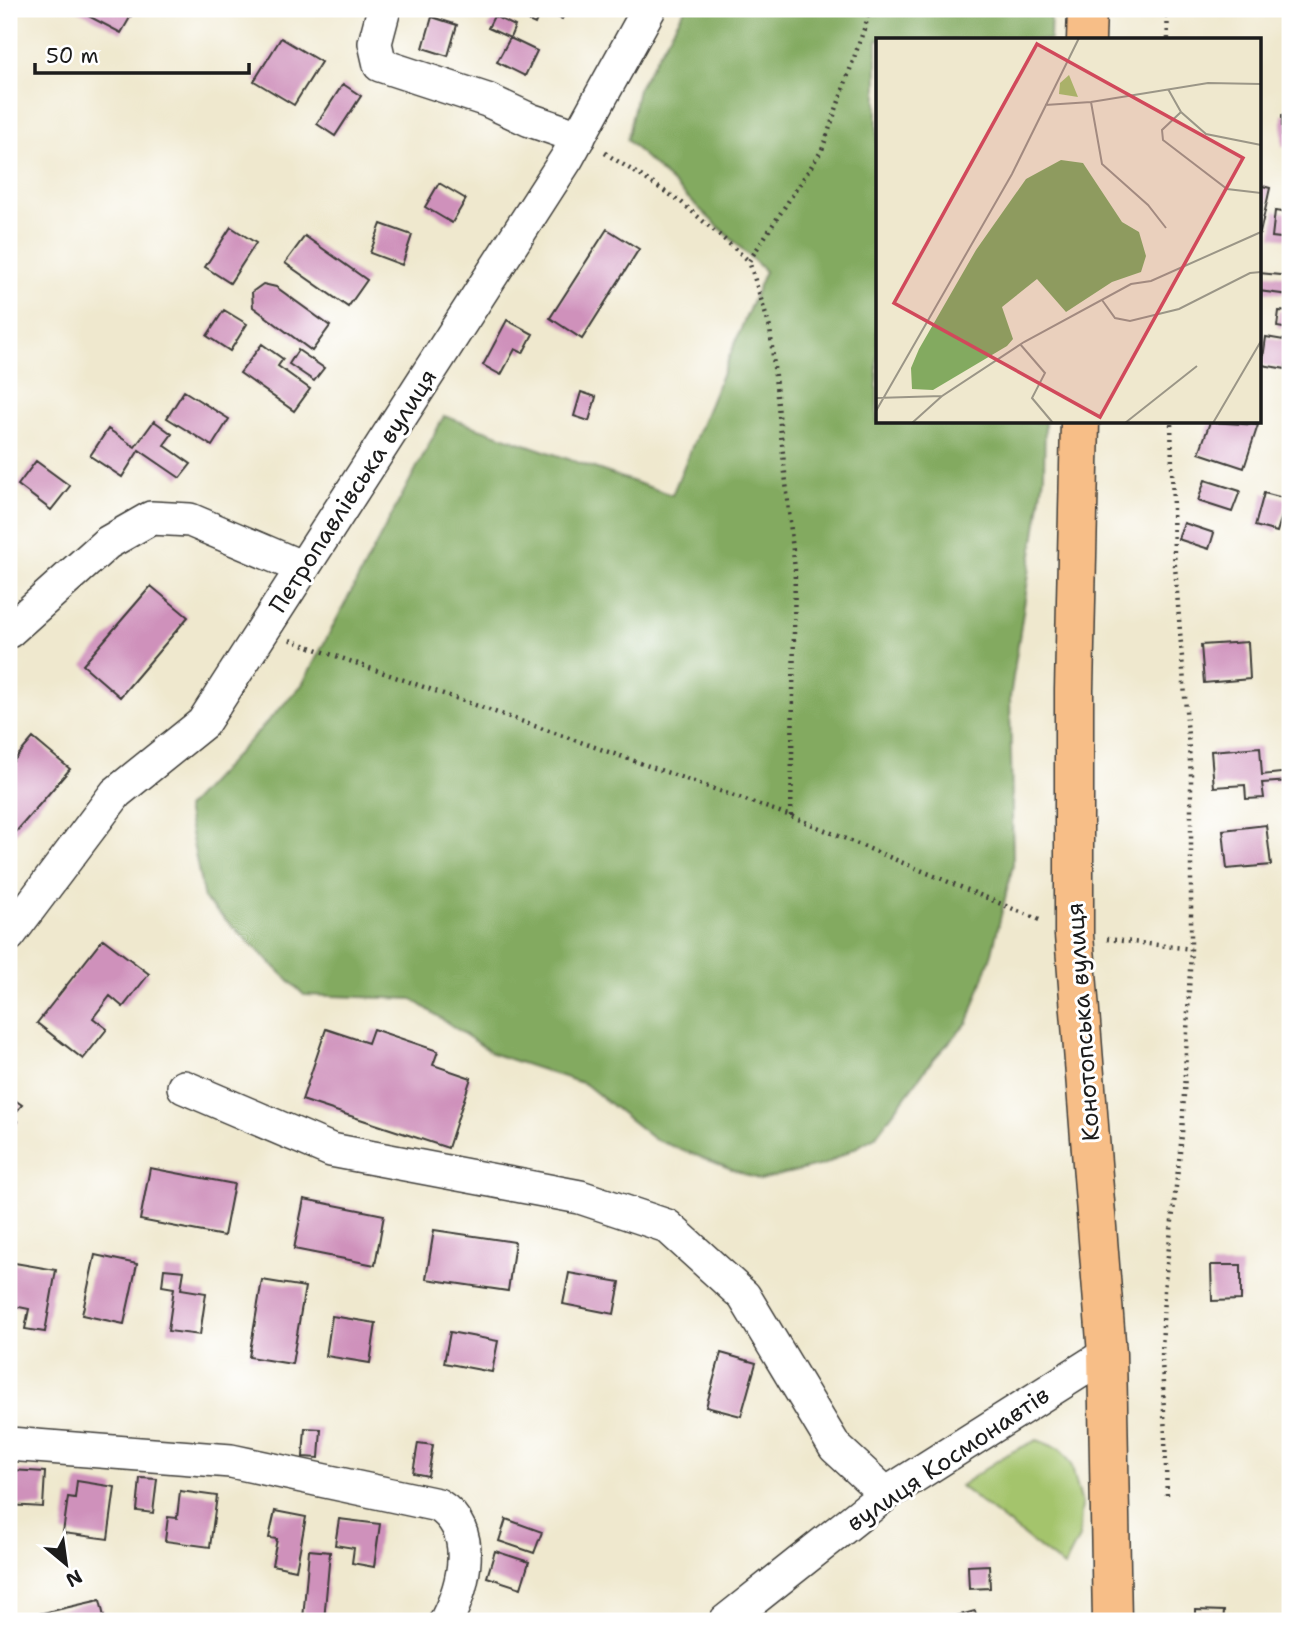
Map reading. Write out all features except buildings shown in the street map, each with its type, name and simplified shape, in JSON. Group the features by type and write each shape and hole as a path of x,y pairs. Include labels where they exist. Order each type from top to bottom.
{"main road":[{"path":"1086,38 1087,9"},
{"name":"Конотопська вулиця","path":"1080,424 1074,690 1074,935 1107,1354 1112,1621"}],"street":[{"path":"384,9 376,43 380,65 487,100 530,120 579,137"},
{"name":"Петропавлівська вулиця","path":"9,936 116,793 203,723 579,137 649,9"},
{"path":"9,631 107,543 151,518 190,520 303,568"},
{"path":"184,1087 331,1150 580,1197 667,1226 744,1296 835,1447 886,1494"},
{"name":"вулиця Космонавтів","path":"726,1621 886,1494 1107,1354"},
{"path":"9,1444 231,1461 438,1505 451,1513 459,1528 465,1552 461,1586 446,1621"}],"path":[{"path":"750,261 822,150 871,9"},
{"path":"1167,9 1168,38"},
{"path":"579,137 680,201 750,261 770,328 795,570 791,816"},
{"path":"1167,1495 1162,1358 1164,1290 1182,1135 1191,949 1191,775 1174,554 1171,424"},
{"path":"263,631 791,816 982,893 1074,935 1191,949"}],"green space":[{"path":"685,9 1051,9 1050,38 876,38 876,424 1045,424 1044,476 1010,697 1013,865 992,953 968,1022 931,1062 875,1137 826,1164 760,1180 654,1139 585,1084 494,1054 412,999 304,995 204,899 186,808 302,685 444,416 672,495 765,271 627,140 638,89"},
{"path":"1037,1440 1060,1449 1071,1463 1082,1504 1079,1538 1064,1567 960,1486 1007,1454"}]}
